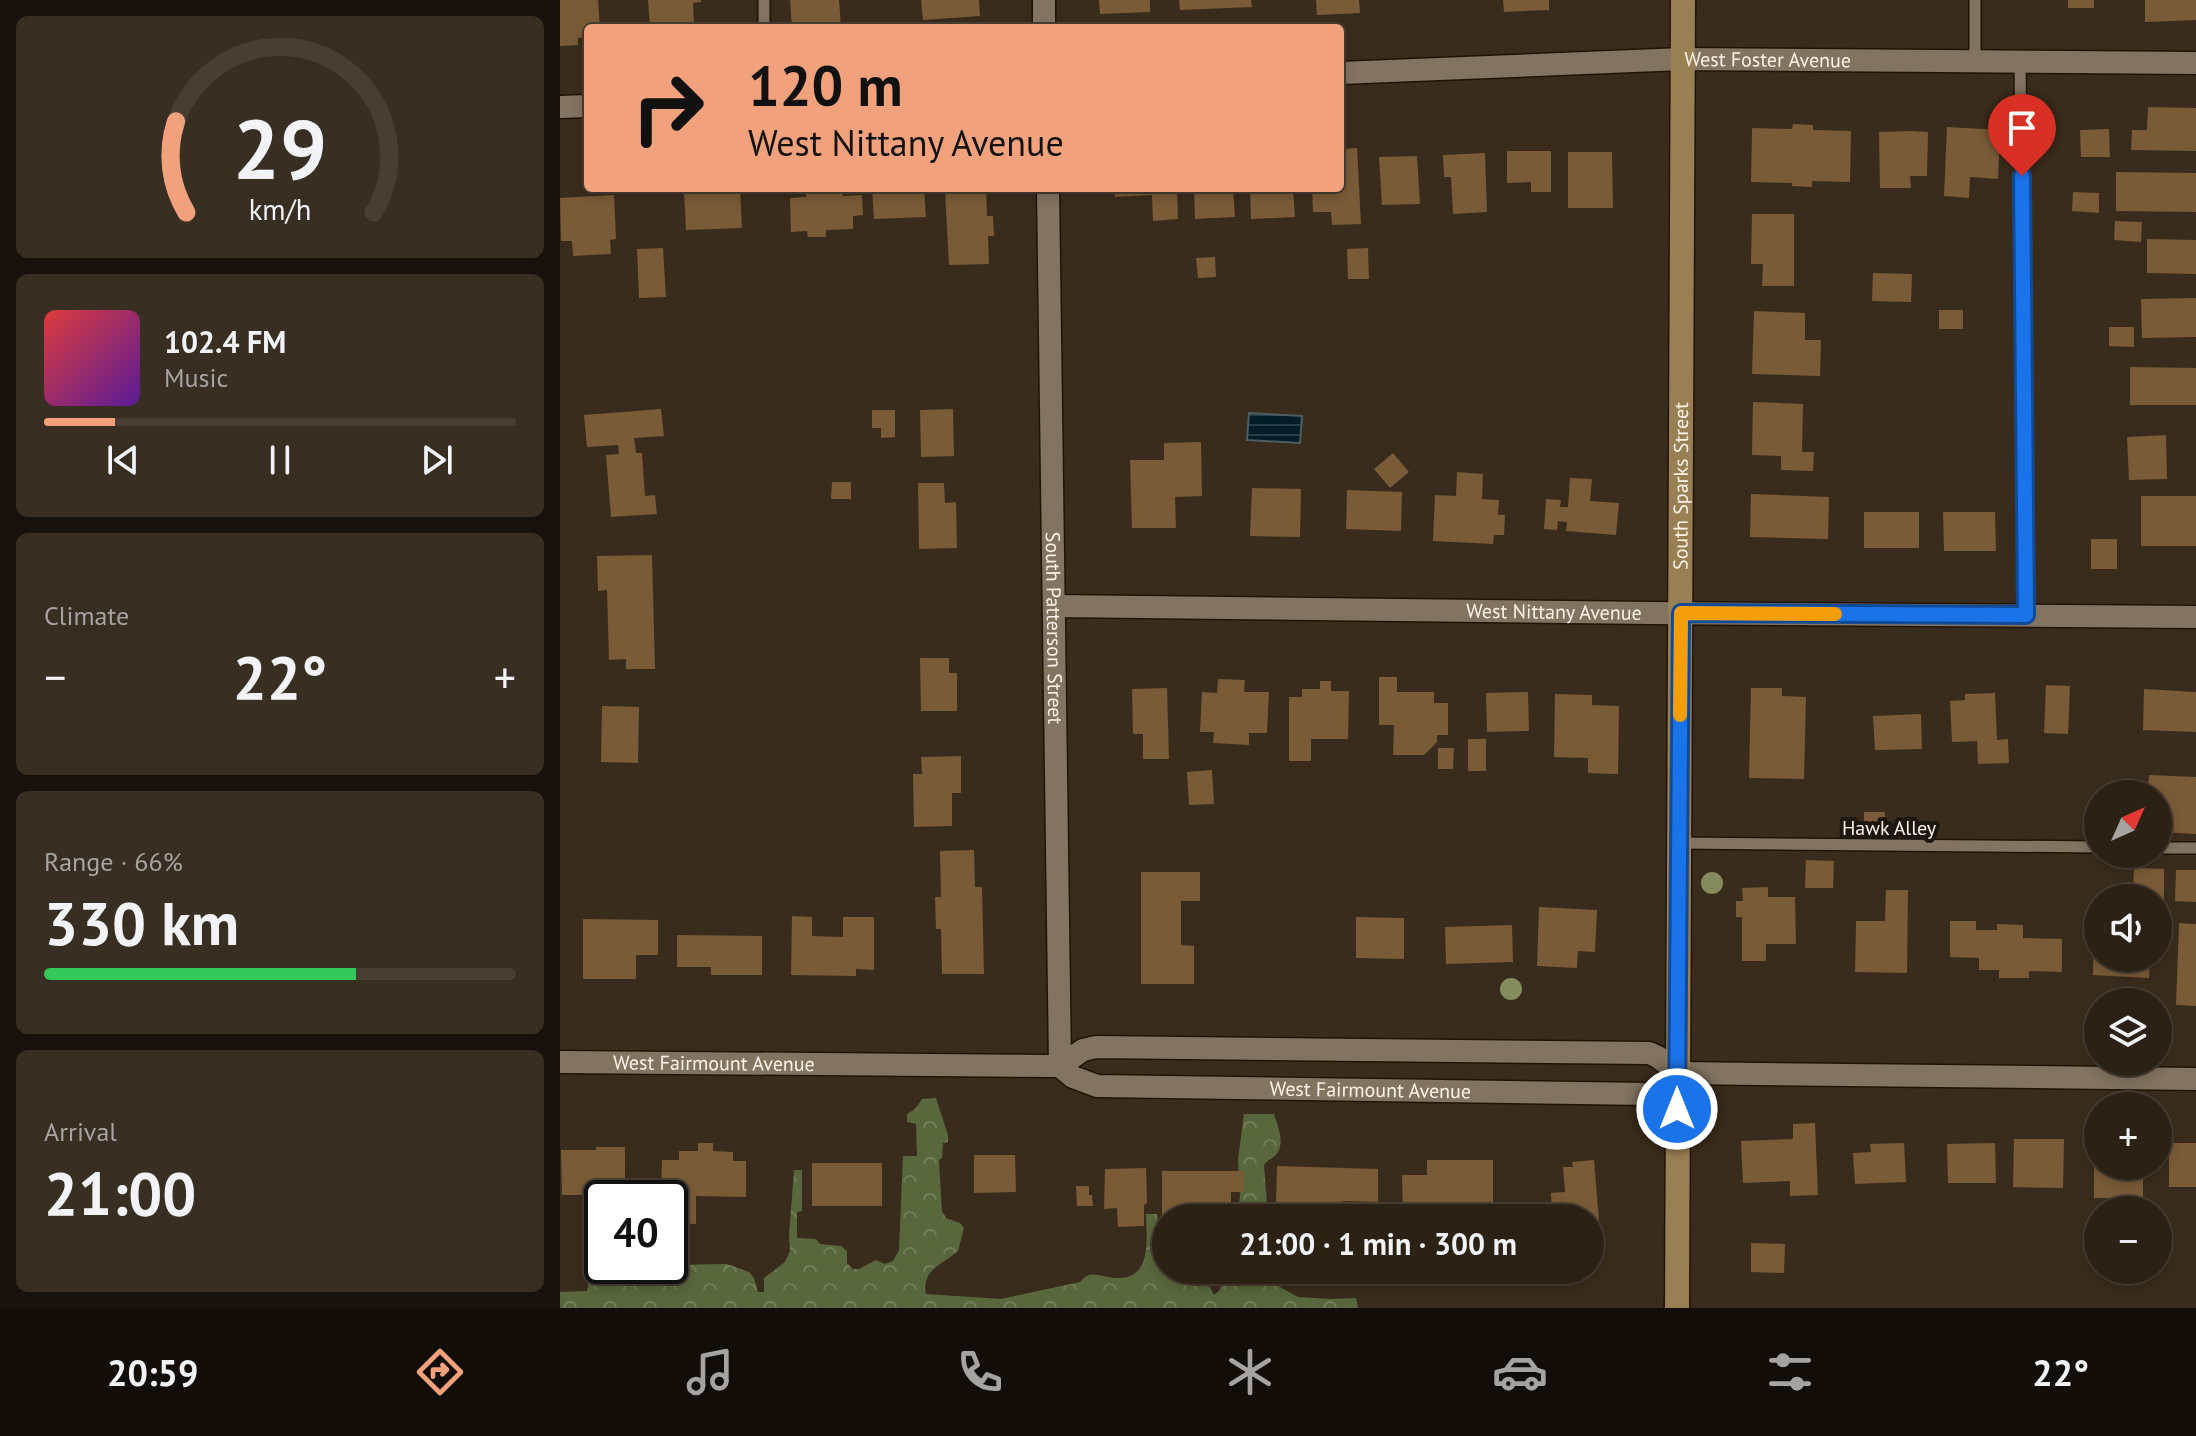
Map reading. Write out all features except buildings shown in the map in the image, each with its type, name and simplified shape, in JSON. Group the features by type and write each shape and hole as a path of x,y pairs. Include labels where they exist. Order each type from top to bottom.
{"street":[{"path":"1044,0 1044,24"},
{"name":"South Sparks Street","path":"1677,1308 1683,0"},
{"name":"West Foster Avenue","path":"1344,73 1682,59 2196,63"},
{"path":"560,107 584,106"},
{"name":"South Patterson Street","path":"1048,192 1060,1066"},
{"name":"West Nittany Avenue","path":"1054,606 2196,617"},
{"name":"West Fairmount Avenue","path":"560,1062 1060,1066 1083,1050 1096,1047 1649,1053 1678,1073 1650,1094 1097,1086 1073,1077 1060,1066"},
{"path":"1678,1073 2196,1079"}],"lane":[{"path":"764,0 764,24"},
{"path":"1975,0 1975,62"},
{"path":"2020,63 2026,615"},
{"name":"Hawk Alley","path":"1679,843 2084,847"},
{"path":"2172,848 2196,848"}],"green space":[{"path":"936,1098 948,1135 939,1160 942,1211 946,1218 960,1223 964,1228 958,1251 930,1273 925,1286 926,1294 1001,1299 1080,1282 1090,1275 1122,1278 1133,1275 1144,1260 1146,1214 1152,1214 1152,1284 1203,1284 1210,1287 1214,1295 1222,1284 1279,1284 1298,1297 1356,1298 1358,1308 560,1308 560,1292 587,1291 589,1284 688,1284 688,1265 727,1264 749,1272 758,1292 764,1292 764,1278 785,1262 790,1251 794,1170 802,1170 802,1211 797,1212 797,1238 816,1239 820,1244 841,1246 847,1251 847,1263 853,1269 876,1260 885,1264 893,1261 899,1250 903,1156 917,1156 916,1124 907,1122 907,1114 922,1099"},
{"path":"1244,1114 1274,1114 1281,1141 1278,1152 1264,1165 1267,1204 1239,1204 1238,1160"}],"water":[{"path":"1249,413 1302,416 1300,443 1247,440"}],"slow traffic":[{"path":"1680,715 1681,613 1835,614"}],"route":[{"path":"1677,1109 1681,613 2026,615 2022,176"}]}
